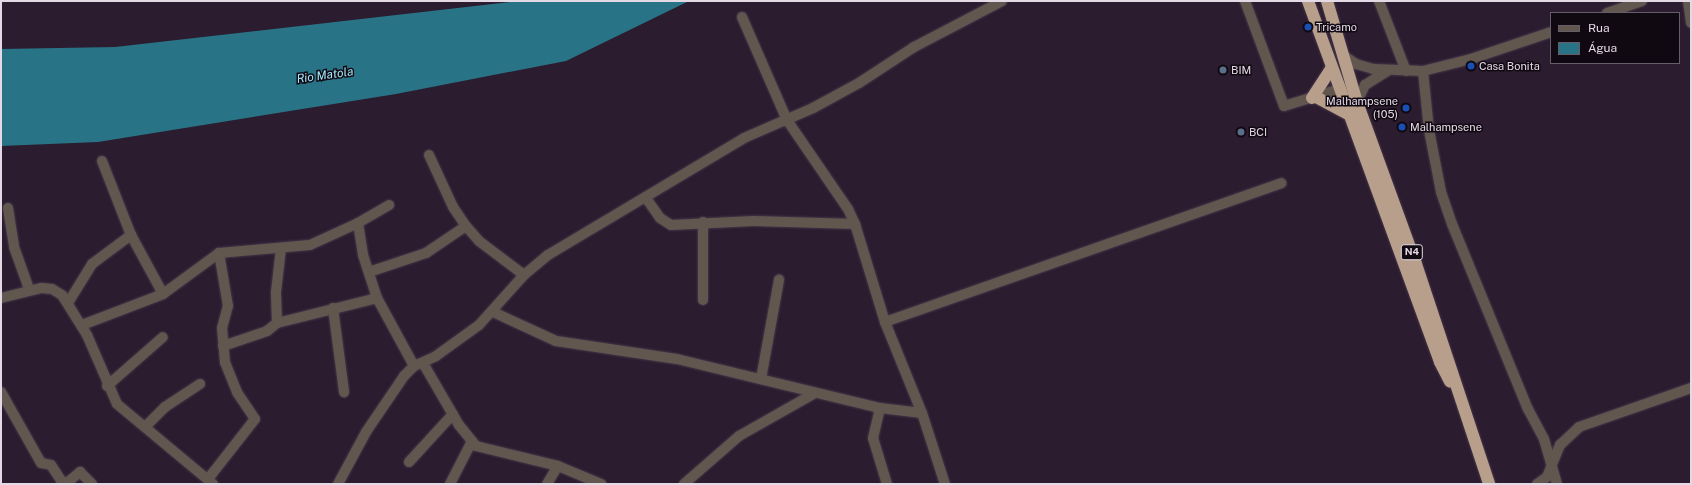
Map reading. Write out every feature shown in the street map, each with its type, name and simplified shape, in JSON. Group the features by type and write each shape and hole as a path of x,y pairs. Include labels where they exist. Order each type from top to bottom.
{"highway":[{"name":"N4","path":"1308,1 1338,89 1440,362 1461,404"},
{"name":"N4","path":"1327,1 1357,102 1416,264 1461,404 1489,484"},
{"path":"1331,69 1314,97 1348,114"}],"street":[{"path":"338,484 366,432 392,391 419,364 493,312 524,275 548,255 646,198 744,138 787,120 859,84 914,47 1002,1"},
{"path":"1245,1 1284,106 1352,85"},
{"path":"1379,1 1406,72"},
{"path":"1610,12 1642,1"},
{"path":"1688,1 1691,24"},
{"path":"742,17 787,120 848,209 855,224 885,322 922,413 945,484"},
{"path":"1343,55 1356,64 1387,71 1422,71 1471,59 1550,32"},
{"path":"1357,102 1364,85 1387,71"},
{"path":"1422,71 1429,130 1441,192 1452,224 1552,462 1557,484"},
{"path":"429,154 453,207 466,226 479,241 524,275"},
{"path":"102,161 131,235 163,294"},
{"path":"885,322 1281,183"},
{"path":"646,198 660,218 671,225 703,222 855,224"},
{"path":"82,325 163,294 218,253 310,245 358,223 389,205"},
{"path":"8,208 14,247 29,289"},
{"path":"703,222 703,300"},
{"path":"358,223 369,272 377,298 419,364 476,446 558,466 601,484"},
{"path":"369,272 426,253 466,226"},
{"path":"68,303 92,264 131,235"},
{"path":"277,323 276,292 281,248"},
{"path":"1,298 29,289 52,289 68,303 82,325 107,386 117,404 146,426 210,482 255,419 237,392 223,346 222,328 228,306 218,253"},
{"path":"761,379 779,280"},
{"path":"223,346 268,332 277,323 333,308 350,306 377,298"},
{"path":"333,308 344,392"},
{"path":"493,312 556,340 677,359 880,408 922,413"},
{"path":"107,386 163,337"},
{"path":"146,426 165,407 200,384"},
{"path":"1537,484 1547,477 1560,445 1579,427 1691,388"},
{"path":"1,392 41,463 51,466 62,482 68,482 80,472 92,484"},
{"path":"684,484 739,436 815,393"},
{"path":"880,408 873,438 887,484"},
{"path":"409,462 453,414"},
{"path":"450,484 472,441"},
{"path":"547,484 558,466"}],"water":[{"name":"Rio Matola","path":"518,1 689,1 566,61 396,94 98,142 1,146 1,49 115,47"}],"place":[{"name":"Tricamo","path":"1308,27"},
{"name":"Casa Bonita","path":"1471,66"},
{"name":"BIM","path":"1223,70"},
{"name":"Malhampsene (105)","path":"1406,108"},
{"name":"Malhampsene","path":"1402,127"},
{"name":"BCI","path":"1241,132"}]}
